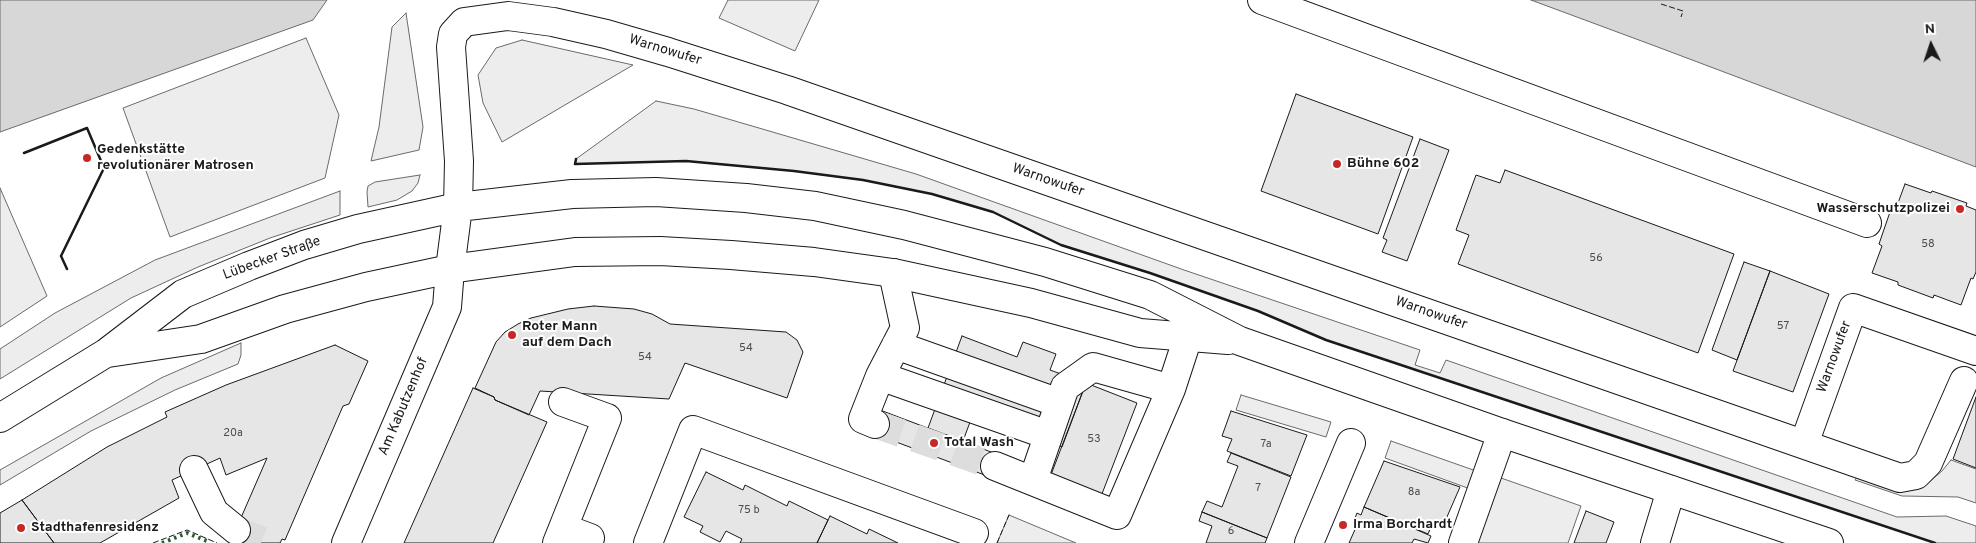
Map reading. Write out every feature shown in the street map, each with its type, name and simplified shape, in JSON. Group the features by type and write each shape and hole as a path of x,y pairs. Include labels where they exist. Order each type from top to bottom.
{"main road":[{"path":"1262,0 1867,223"},
{"name":"Warnowufer","path":"450,269 458,207 459,162 451,47 452,34 464,22 510,8 553,22 606,34 668,52 787,90 1900,478 1916,475 1928,463 1964,381"},
{"path":"458,207 572,194 632,192 746,198 815,206 904,225 1045,262 1150,294 1240,341 1502,433 1829,543"},
{"name":"Lübecker Straße","path":"0,418 106,354 183,294 304,245 358,229 458,207"},
{"path":"450,269 575,252 660,251 731,254 814,262 893,273 1031,303 1140,333 1240,341"},
{"name":"Lübecker Straße","path":"106,354 201,339 294,306 366,286 450,269"},
{"name":"Am Kabutzenhof","path":"346,543 447,307 450,269"},
{"path":"875,424 862,418 892,353 893,273"},
{"name":"Warnowufer","path":"1804,444 1853,308 1975,349"},
{"path":"995,466 1117,515 1171,389 1188,337"},
{"path":"892,353 1056,411"},
{"path":"892,353 1056,411"},
{"path":"1033,480 1056,411 1093,367 1171,389"},
{"path":"564,402 607,418 560,535 590,538 588,543"},
{"path":"648,543 693,430 974,533"},
{"path":"1463,543 1502,433"},
{"path":"1309,543 1351,443"},
{"path":"194,470 214,512 236,530"},
{"path":"1655,543 1671,490"}],"shaded area":[{"path":"0,0 327,0 313,20 0,132"},
{"path":"728,0 819,0 795,51 719,18"},
{"path":"1531,0 1976,0 1976,167 1655,46"},
{"path":"406,13 423,127 419,150 371,161 379,127 392,27"},
{"path":"306,38 339,115 325,178 170,237 123,108"},
{"path":"522,40 633,65 502,142 483,103 478,75 496,48"},
{"path":"656,101 694,109 916,174 1184,270 1420,350 1415,365 1440,373 1446,360 1897,517 1946,516 1976,526 1976,543 1935,543 1326,340 1258,311 1150,273 1061,245 993,212 932,194 863,180 794,171 686,161 575,164 576,159"},
{"path":"420,175 418,183 412,191 397,200 368,207 368,186 375,182"},
{"path":"0,188 47,296 0,327"},
{"path":"340,191 340,215 270,238 198,267 131,298 0,379 0,349 55,313 155,260"},
{"path":"241,343 241,355 238,364 175,390 91,431 0,485 0,470 161,378"},
{"path":"1241,395 1331,422 1326,437 1236,410"},
{"path":"1391,441 1479,472 1473,490 1385,458"},
{"path":"1951,460 1976,469 1976,503 1958,497 1902,496 1855,480 1857,477 1907,491 1922,488 1942,471"},
{"path":"1501,478 1581,506 1568,543 1477,543"},
{"path":"1009,515 1076,543 997,543"}],"building":[{"name":"Bühne 602","path":"1296,94 1413,137 1378,234 1261,191"},
{"path":"1420,139 1449,150 1407,261 1382,252 1387,240 1383,238"},
{"path":"1505,170 1734,254 1698,353 1458,264 1469,235 1456,230 1476,175 1500,183"},
{"path":"1905,184 1967,203 1966,206 1976,210 1976,272 1973,279 1971,278 1961,305 1934,295 1933,298 1898,285 1898,282 1872,273 1882,246 1879,244 1891,209 1895,211"},
{"path":"1744,262 1770,271 1737,360 1712,350"},
{"path":"1770,271 1829,294 1793,392 1733,371"},
{"path":"594,306 634,309 652,314 670,324 786,332 797,340 803,352 787,398 685,363 669,399 540,391 529,415 495,400 494,397 475,388 496,342 505,332 531,318 568,309"},
{"path":"962,336 1017,357 1023,342 1056,354 1050,370 1086,383 1062,447 973,414 963,441 928,428"},
{"path":"335,345 368,361 349,404 343,406 285,540 282,539 280,543 230,543 267,458 226,475 220,458 172,480 179,498 100,543 54,543 22,500 107,447 167,417 165,412 226,385"},
{"path":"1086,383 1137,403 1100,499 1049,480"},
{"path":"473,388 494,397 495,400 547,422 493,543 404,543"},
{"path":"1976,397 1976,468 1953,459"},
{"name":"Total Wash","path":"880,410 999,455 990,477 872,433"},
{"path":"1231,411 1307,435 1291,476 1227,451 1232,439 1222,436"},
{"path":"1231,453 1291,477 1267,538 1202,512 1207,501 1222,507 1238,466 1227,462"},
{"path":"1384,461 1460,487 1443,526 1433,522 1428,534 1364,507"},
{"path":"706,472 743,490 745,485 787,506 789,501 828,520 817,543 740,543 742,539 726,531 720,542 700,532 703,526 684,517"},
{"name":"Stadthafenresidenz","path":"22,500 54,543 0,543 0,513"},
{"path":"1364,507 1431,536 1428,543 1414,539 1412,543 1349,543 1357,525 1353,523 1357,513 1361,515"},
{"path":"1586,511 1614,522 1606,543 1574,543"},
{"path":"1202,512 1267,538 1265,543 1206,543 1212,526 1199,521"},
{"path":"830,516 867,534 869,529 898,543 817,543"}],"tunnel":[{"path":"875,424 995,466"},
{"path":"236,530 268,543"}],"hedge":[{"path":"162,543 187,533 207,541"}],"fence":[{"path":"1661,4 1683,11 1681,17"},
{"path":"997,543 1009,515"},
{"path":"153,543 187,530 217,543"}],"wall":[{"path":"24,153 87,128 104,168 61,256 67,269"},
{"path":"576,159 575,164 686,161 794,171 863,180 932,194 993,212 1061,245 1150,273 1258,311 1326,340 1935,543"}],"place":[{"name":"Gedenkstätte revolutionärer Matrosen","path":"87,158"},
{"name":"Bühne 602","path":"1337,164"},
{"name":"Wasserschutzpolizei","path":"1960,209"},
{"name":"Roter Mann auf dem Dach","path":"512,335"},
{"name":"Total Wash","path":"934,443"},
{"name":"Irma Borchardt","path":"1343,525"},
{"name":"Stadthafenresidenz","path":"21,528"}]}
